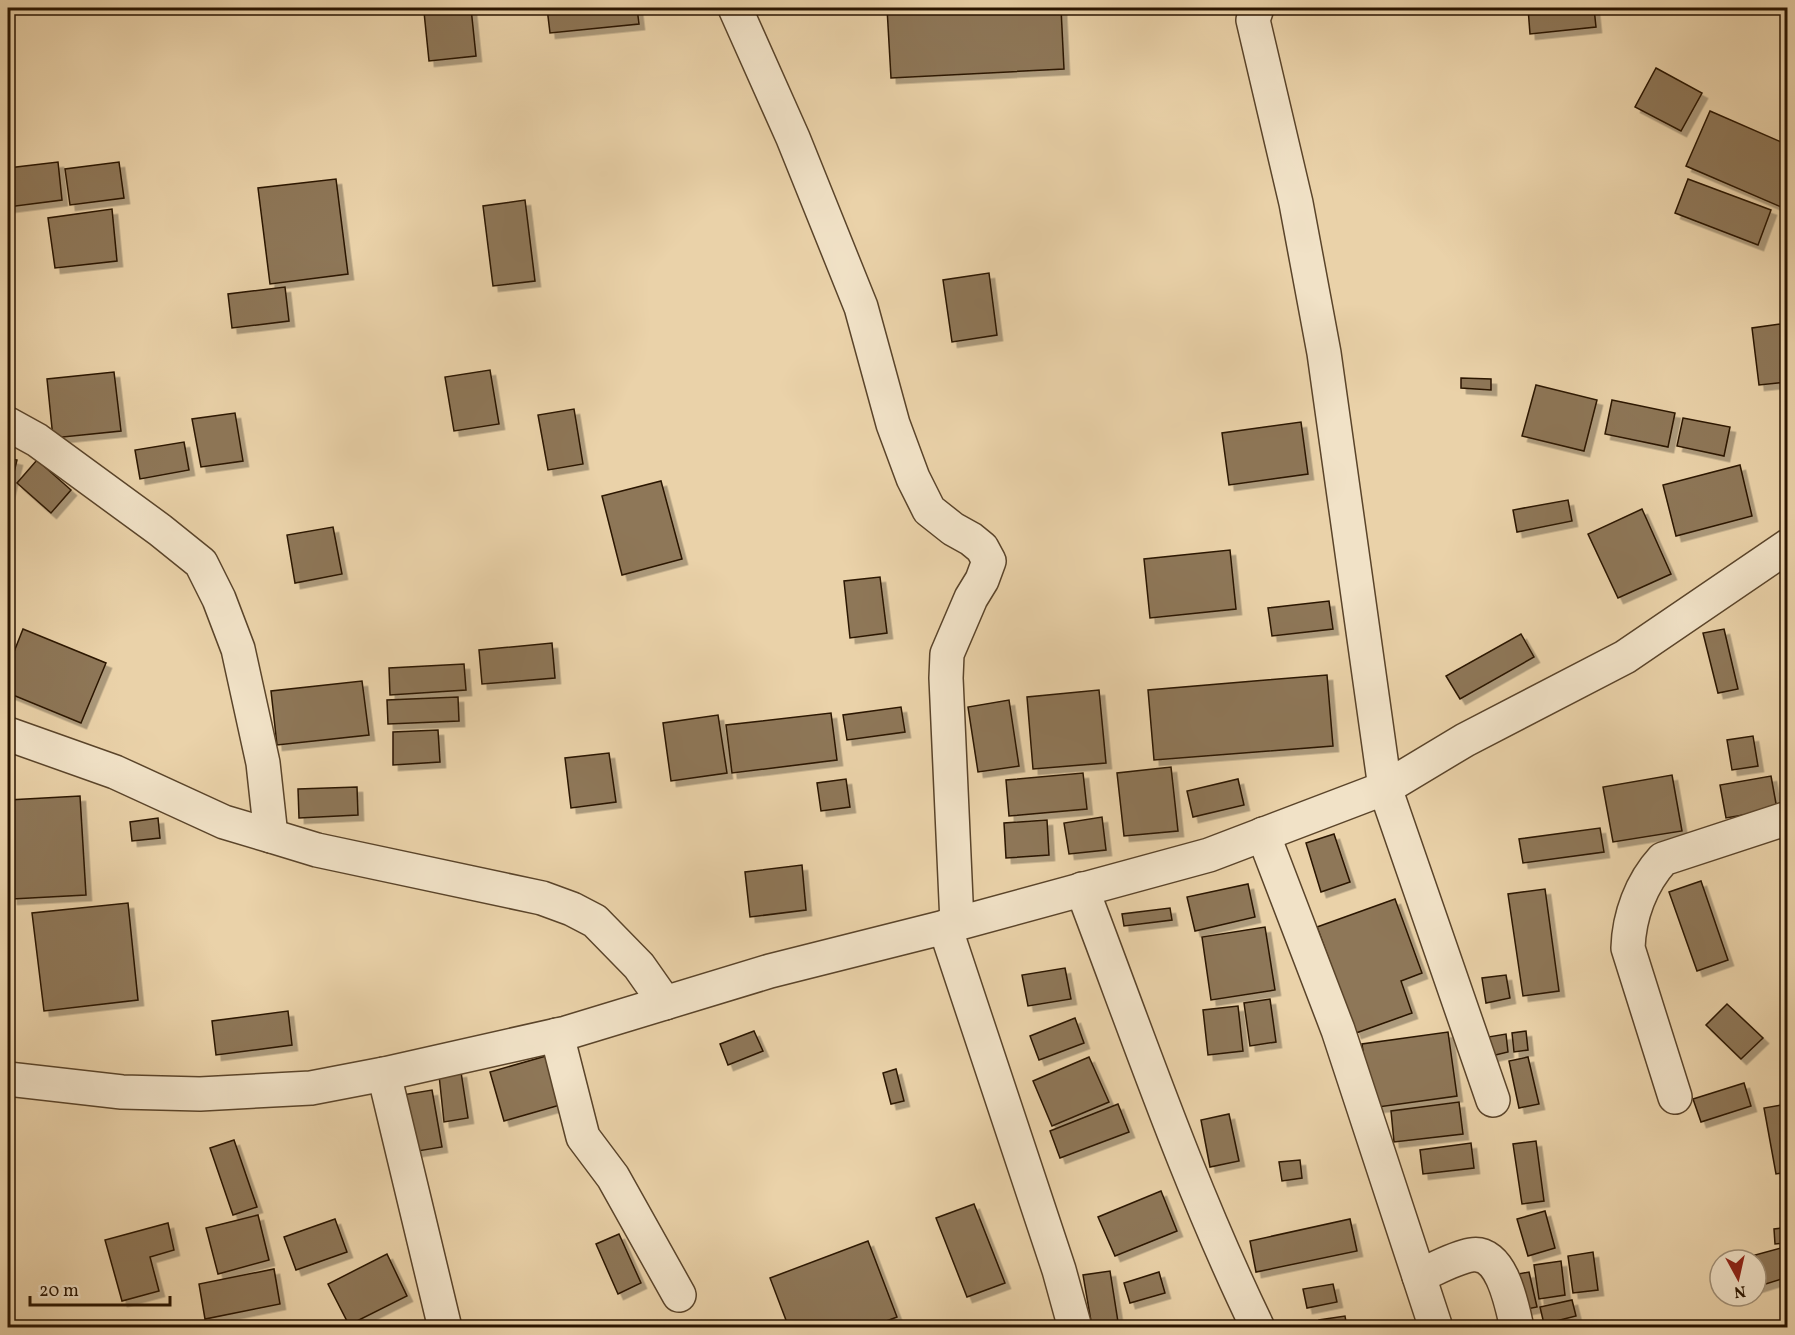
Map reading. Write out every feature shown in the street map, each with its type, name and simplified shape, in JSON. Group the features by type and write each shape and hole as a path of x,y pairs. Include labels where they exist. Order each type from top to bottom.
{"street":[{"path":"735,8 793,138 861,307 893,424 913,478 929,510 982,548 989,561 947,654 951,925 1075,1328"},
{"path":"1257,8 1253,20 1296,203 1324,353 1385,788 1493,1100"},
{"path":"8,424 38,440 201,563 219,600 238,649 263,763 271,836"},
{"path":"8,1079 122,1092 200,1094 311,1088 428,1066 557,1035 770,971 1209,855 1385,788 1465,740 1625,657 1785,555"},
{"path":"8,734 115,772 224,822 316,850 400,866 542,898 572,909 595,921 614,940 639,966 665,1003"},
{"path":"1675,1097 1628,948 1628,931 1636,904 1652,871 1663,859 1788,819"},
{"path":"1263,834 1338,1030 1436,1328"},
{"path":"1082,889 1215,1233 1258,1328"},
{"path":"557,1035 583,1137 613,1178 679,1295"},
{"path":"384,1074 445,1328"},
{"path":"1419,1276 1471,1255 1484,1256 1492,1260 1500,1272 1517,1328"}],"building":[{"path":"471,8 476,56 429,61 424,12"},
{"path":"547,8 637,8 639,24 550,33"},
{"path":"887,8 1061,8 1064,69 891,78"},
{"path":"1528,8 1594,8 1596,27 1530,34"},
{"path":"1656,68 1702,93 1681,131 1635,107"},
{"path":"1710,111 1788,145 1788,210 1686,166"},
{"path":"58,162 62,200 8,207 8,168"},
{"path":"119,162 124,198 70,205 65,169"},
{"path":"336,179 348,274 270,284 258,188"},
{"path":"1688,179 1771,210 1758,245 1675,213"},
{"path":"525,200 535,281 493,286 483,206"},
{"path":"112,209 117,261 55,268 48,218"},
{"path":"989,273 997,335 952,342 943,280"},
{"path":"285,287 289,321 232,328 228,294"},
{"path":"1788,323 1788,382 1759,385 1752,328"},
{"path":"490,370 499,424 454,431 445,377"},
{"path":"114,372 121,431 53,438 47,379"},
{"path":"1461,378 1491,379 1491,390 1461,388"},
{"path":"1536,385 1597,400 1584,451 1522,436"},
{"path":"1612,400 1675,413 1668,447 1605,434"},
{"path":"574,409 583,464 548,470 538,415"},
{"path":"235,413 243,461 201,467 192,419"},
{"path":"1683,418 1730,427 1724,456 1677,446"},
{"path":"1301,422 1308,474 1229,485 1222,433"},
{"path":"184,442 189,470 140,479 135,450"},
{"path":"8,458 17,460 8,496"},
{"path":"37,460 71,490 51,513 17,483"},
{"path":"1740,465 1752,516 1676,536 1663,485"},
{"path":"661,481 682,559 622,575 602,496"},
{"path":"1568,500 1572,521 1517,532 1513,510"},
{"path":"1642,509 1671,574 1618,598 1588,534"},
{"path":"333,527 342,574 295,583 287,535"},
{"path":"1230,550 1236,609 1150,618 1144,559"},
{"path":"880,577 887,633 850,638 844,581"},
{"path":"1329,601 1333,629 1272,636 1268,608"},
{"path":"23,629 106,663 81,723 8,693 8,667"},
{"path":"1724,629 1738,689 1718,693 1703,633"},
{"path":"1521,634 1534,657 1460,699 1446,676"},
{"path":"552,643 555,678 482,684 479,650"},
{"path":"464,664 466,690 390,695 389,668"},
{"path":"1327,675 1333,746 1154,760 1148,690"},
{"path":"362,681 369,735 277,745 271,691"},
{"path":"1099,690 1106,763 1033,769 1027,697"},
{"path":"458,697 459,721 388,724 387,700"},
{"path":"1009,700 1019,766 978,772 968,707"},
{"path":"901,707 905,732 847,740 843,715"},
{"path":"831,713 837,760 732,773 726,725"},
{"path":"718,715 727,773 671,781 663,723"},
{"path":"438,730 440,762 393,765 393,732"},
{"path":"1753,736 1758,766 1732,770 1727,740"},
{"path":"609,753 616,802 571,808 565,758"},
{"path":"1171,767 1178,831 1124,836 1117,773"},
{"path":"1083,773 1087,809 1009,816 1006,780"},
{"path":"1672,775 1682,831 1613,842 1603,787"},
{"path":"1771,776 1777,809 1726,818 1720,785"},
{"path":"846,779 850,807 821,811 817,783"},
{"path":"1238,779 1244,805 1193,817 1187,791"},
{"path":"357,787 358,815 299,818 298,789"},
{"path":"80,796 86,895 12,899 8,800"},
{"path":"1102,817 1106,850 1069,854 1064,823"},
{"path":"158,818 160,838 132,841 130,822"},
{"path":"1047,820 1049,855 1006,858 1004,823"},
{"path":"1600,828 1604,852 1523,863 1519,839"},
{"path":"1334,834 1350,882 1321,892 1306,843"},
{"path":"802,865 806,910 750,917 745,872"},
{"path":"1701,881 1728,960 1697,971 1669,892"},
{"path":"1248,884 1255,917 1195,931 1187,897"},
{"path":"1545,889 1559,991 1523,996 1508,894"},
{"path":"1395,899 1422,973 1401,981 1412,1013 1356,1033 1317,927"},
{"path":"128,903 138,1000 44,1011 32,913"},
{"path":"1170,908 1172,920 1124,926 1122,914"},
{"path":"1265,927 1275,990 1211,1000 1202,937"},
{"path":"1065,968 1071,999 1028,1006 1022,975"},
{"path":"1506,975 1510,998 1486,1003 1482,978"},
{"path":"1270,999 1276,1042 1250,1046 1244,1003"},
{"path":"1727,1004 1763,1038 1741,1059 1706,1025"},
{"path":"1238,1006 1243,1051 1208,1055 1203,1010"},
{"path":"288,1011 292,1045 216,1055 212,1021"},
{"path":"1075,1018 1084,1043 1039,1060 1030,1036"},
{"path":"754,1031 763,1051 728,1065 720,1044"},
{"path":"1526,1031 1528,1050 1514,1052 1512,1033"},
{"path":"1448,1032 1457,1096 1371,1108 1362,1044"},
{"path":"1506,1034 1508,1052 1491,1056 1488,1037"},
{"path":"546,1056 560,1105 504,1121 490,1072"},
{"path":"1089,1057 1109,1102 1052,1126 1033,1081"},
{"path":"1528,1057 1539,1104 1519,1108 1509,1061"},
{"path":"896,1069 904,1101 891,1104 883,1073"},
{"path":"461,1072 468,1118 444,1122 439,1075"},
{"path":"1744,1083 1751,1106 1701,1122 1693,1099"},
{"path":"432,1090 442,1147 412,1152 402,1095"},
{"path":"1459,1102 1463,1134 1394,1142 1391,1111"},
{"path":"1118,1104 1129,1132 1060,1158 1050,1131"},
{"path":"1788,1104 1788,1172 1776,1174 1764,1108"},
{"path":"1229,1114 1239,1161 1210,1167 1201,1120"},
{"path":"234,1140 257,1207 233,1215 210,1148"},
{"path":"1536,1141 1544,1201 1522,1204 1513,1144"},
{"path":"1471,1143 1474,1168 1423,1174 1420,1150"},
{"path":"1300,1160 1302,1178 1282,1181 1279,1162"},
{"path":"1161,1191 1177,1231 1115,1256 1098,1217"},
{"path":"974,1204 1005,1283 967,1297 936,1218"},
{"path":"1545,1211 1555,1248 1528,1256 1517,1219"},
{"path":"258,1215 269,1260 218,1274 206,1228"},
{"path":"335,1219 347,1252 296,1270 284,1237"},
{"path":"1350,1219 1357,1251 1256,1272 1250,1241"},
{"path":"168,1223 174,1250 150,1257 159,1291 122,1301 105,1240"},
{"path":"1788,1227 1788,1243 1775,1244 1774,1229"},
{"path":"619,1234 641,1283 618,1294 596,1244"},
{"path":"868,1241 897,1317 868,1328 789,1328 770,1278"},
{"path":"1788,1246 1788,1277 1768,1283 1768,1251"},
{"path":"1593,1252 1598,1290 1573,1293 1568,1256"},
{"path":"387,1254 407,1296 349,1325 328,1284"},
{"path":"1561,1261 1565,1295 1539,1299 1534,1265"},
{"path":"274,1269 280,1304 205,1319 199,1284"},
{"path":"1110,1271 1118,1322 1092,1327 1083,1275"},
{"path":"1159,1272 1165,1293 1130,1303 1124,1283"},
{"path":"1529,1272 1537,1307 1517,1311 1508,1276"},
{"path":"1333,1284 1337,1302 1307,1308 1303,1289"},
{"path":"1572,1300 1576,1316 1544,1324 1540,1307"},
{"path":"1345,1316 1347,1328 1320,1328 1319,1320"},
{"path":"1579,1321 1580,1328 1556,1328"}]}
